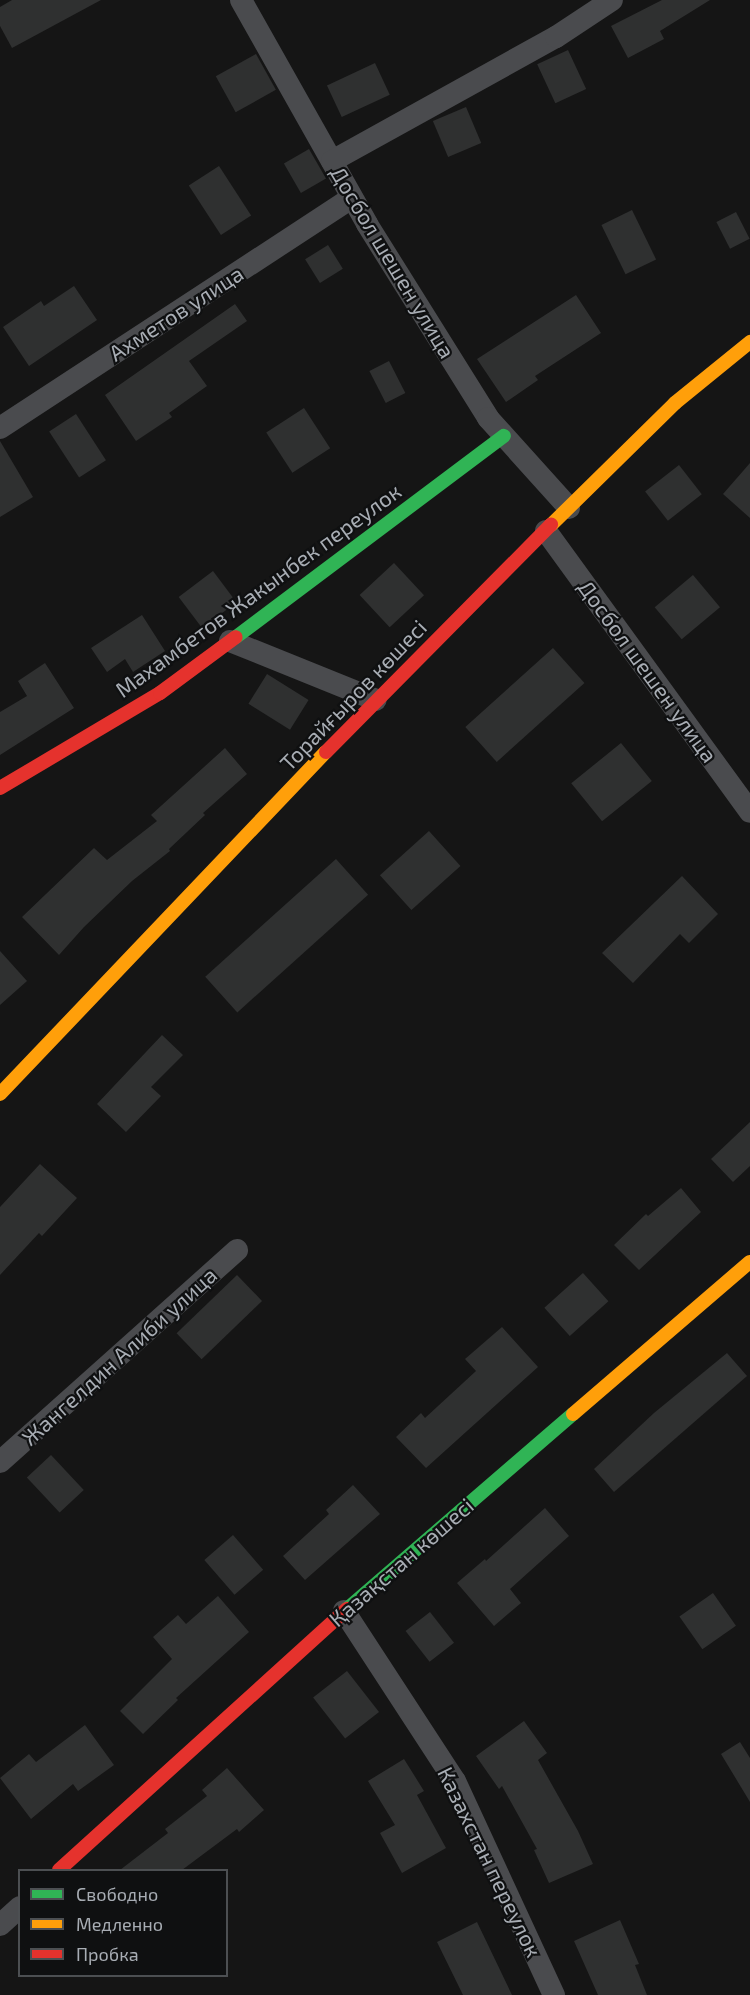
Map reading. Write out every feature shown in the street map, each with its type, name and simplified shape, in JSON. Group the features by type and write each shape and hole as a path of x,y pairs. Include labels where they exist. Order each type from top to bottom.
{"street":[{"name":"Досбол шешен улица","path":"242,0 352,198 488,418 569,508"},
{"path":"332,161 556,37 612,0"},
{"name":"Ахметов улица","path":"0,428 352,198"},
{"name":"Торайғыров көшесі","path":"0,1094 376,700 675,403 750,342"},
{"name":"Махамбетов Жакынбек переулок","path":"0,788 160,693 504,436"},
{"name":"Досбол шешен улица","path":"546,531 750,812"},
{"path":"230,641 376,700"},
{"name":"Жангелдин Алиби улица","path":"0,1462 237,1250"},
{"name":"Қазақстан көшесі","path":"60,1869 344,1611 750,1262"},
{"name":"Казахстан переулок","path":"344,1611 456,1781 554,1995"},
{"path":"0,1925 18,1909"}],"building":[{"path":"12,0 101,0 12,48 0,26 0,7"},
{"path":"662,0 710,0 660,31 664,39 628,58 611,26"},
{"path":"568,50 586,89 555,103 537,64"},
{"path":"256,54 276,90 236,112 216,76"},
{"path":"375,63 390,95 342,117 327,85"},
{"path":"466,107 481,143 448,157 433,121"},
{"path":"309,149 326,178 301,193 284,164"},
{"path":"219,166 251,215 221,235 189,186"},
{"path":"632,210 656,259 626,274 601,225"},
{"path":"736,212 750,239 730,249 716,222"},
{"path":"328,245 343,269 320,283 305,259"},
{"path":"74,286 97,320 29,366 3,327 41,301 44,306"},
{"path":"576,295 601,333 535,376 538,380 506,402 477,359"},
{"path":"235,304 247,321 189,361 207,386 169,413 172,417 136,441 105,395"},
{"path":"389,361 405,393 386,403 369,371"},
{"path":"304,408 330,448 292,473 266,433"},
{"path":"76,414 106,460 79,478 49,431"},
{"path":"0,441 33,497 0,517"},
{"path":"750,463 750,518 723,494"},
{"path":"679,465 702,494 668,521 645,491"},
{"path":"394,563 424,595 390,627 360,595"},
{"path":"213,571 236,602 202,628 179,597"},
{"path":"693,575 720,607 682,639 655,607"},
{"path":"142,615 165,651 133,672 125,659 107,672 91,648"},
{"path":"553,648 584,683 497,762 465,727"},
{"path":"45,663 74,708 0,755 0,712 27,696 18,681"},
{"path":"267,674 309,700 290,730 248,704"},
{"path":"621,743 652,781 602,821 571,783"},
{"path":"225,748 247,774 203,813 205,815 169,849 170,851 132,881 84,927 59,955 22,917 94,848 107,860 157,821 151,815"},
{"path":"429,831 460,866 411,910 380,875"},
{"path":"336,859 368,895 237,1012 205,977"},
{"path":"682,876 718,914 689,943 680,934 633,983 602,953"},
{"path":"0,951 27,981 0,1005"},
{"path":"162,1035 183,1055 151,1087 161,1096 126,1132 97,1104"},
{"path":"750,1122 750,1166 733,1182 711,1159"},
{"path":"40,1164 77,1198 42,1236 39,1233 0,1275 0,1207"},
{"path":"681,1188 701,1212 639,1270 614,1245 646,1214 648,1216"},
{"path":"583,1273 608,1301 570,1336 544,1308"},
{"path":"237,1275 262,1301 202,1359 177,1333"},
{"path":"502,1327 538,1367 426,1468 396,1437 421,1413 425,1418 476,1371 465,1359"},
{"path":"727,1353 747,1376 614,1492 594,1469 654,1413"},
{"path":"51,1455 84,1490 60,1513 27,1478"},
{"path":"353,1485 380,1514 305,1580 283,1556 329,1514 326,1510"},
{"path":"545,1508 569,1536 510,1589 521,1603 494,1626 457,1583 485,1559 486,1561"},
{"path":"233,1535 263,1570 234,1595 204,1560"},
{"path":"713,1593 736,1626 702,1649 679,1617"},
{"path":"218,1596 249,1632 176,1698 178,1700 143,1734 120,1711 172,1659 153,1637 178,1615 186,1624"},
{"path":"430,1612 454,1643 430,1662 406,1631"},
{"path":"347,1671 379,1712 345,1738 313,1697"},
{"path":"524,1721 547,1753 538,1760 578,1831 593,1864 549,1883 534,1850 537,1849 502,1786 499,1789 476,1756"},
{"path":"85,1725 114,1765 78,1791 73,1784 31,1819 0,1778 29,1754 36,1762"},
{"path":"740,1742 750,1758 750,1802 721,1754"},
{"path":"404,1759 424,1791 417,1795 446,1848 402,1873 380,1833 395,1825 368,1781"},
{"path":"227,1768 264,1810 239,1832 237,1829 183,1869 121,1869 168,1833 165,1829 207,1796 202,1790"},
{"path":"620,1920 639,1964 635,1965 647,1995 598,1995 574,1941"},
{"path":"477,1922 512,1995 463,1995 437,1942"}],"traffic: fast":[{"path":"236,637 504,436"},
{"path":"347,1609 573,1414"}],"traffic: slow":[{"path":"551,525 675,403 750,342"},
{"path":"0,1094 326,752"},
{"path":"573,1414 750,1262"}],"traffic: jam":[{"path":"326,752 551,525"},
{"path":"0,788 160,693 236,637"},
{"path":"60,1869 347,1609"}]}
